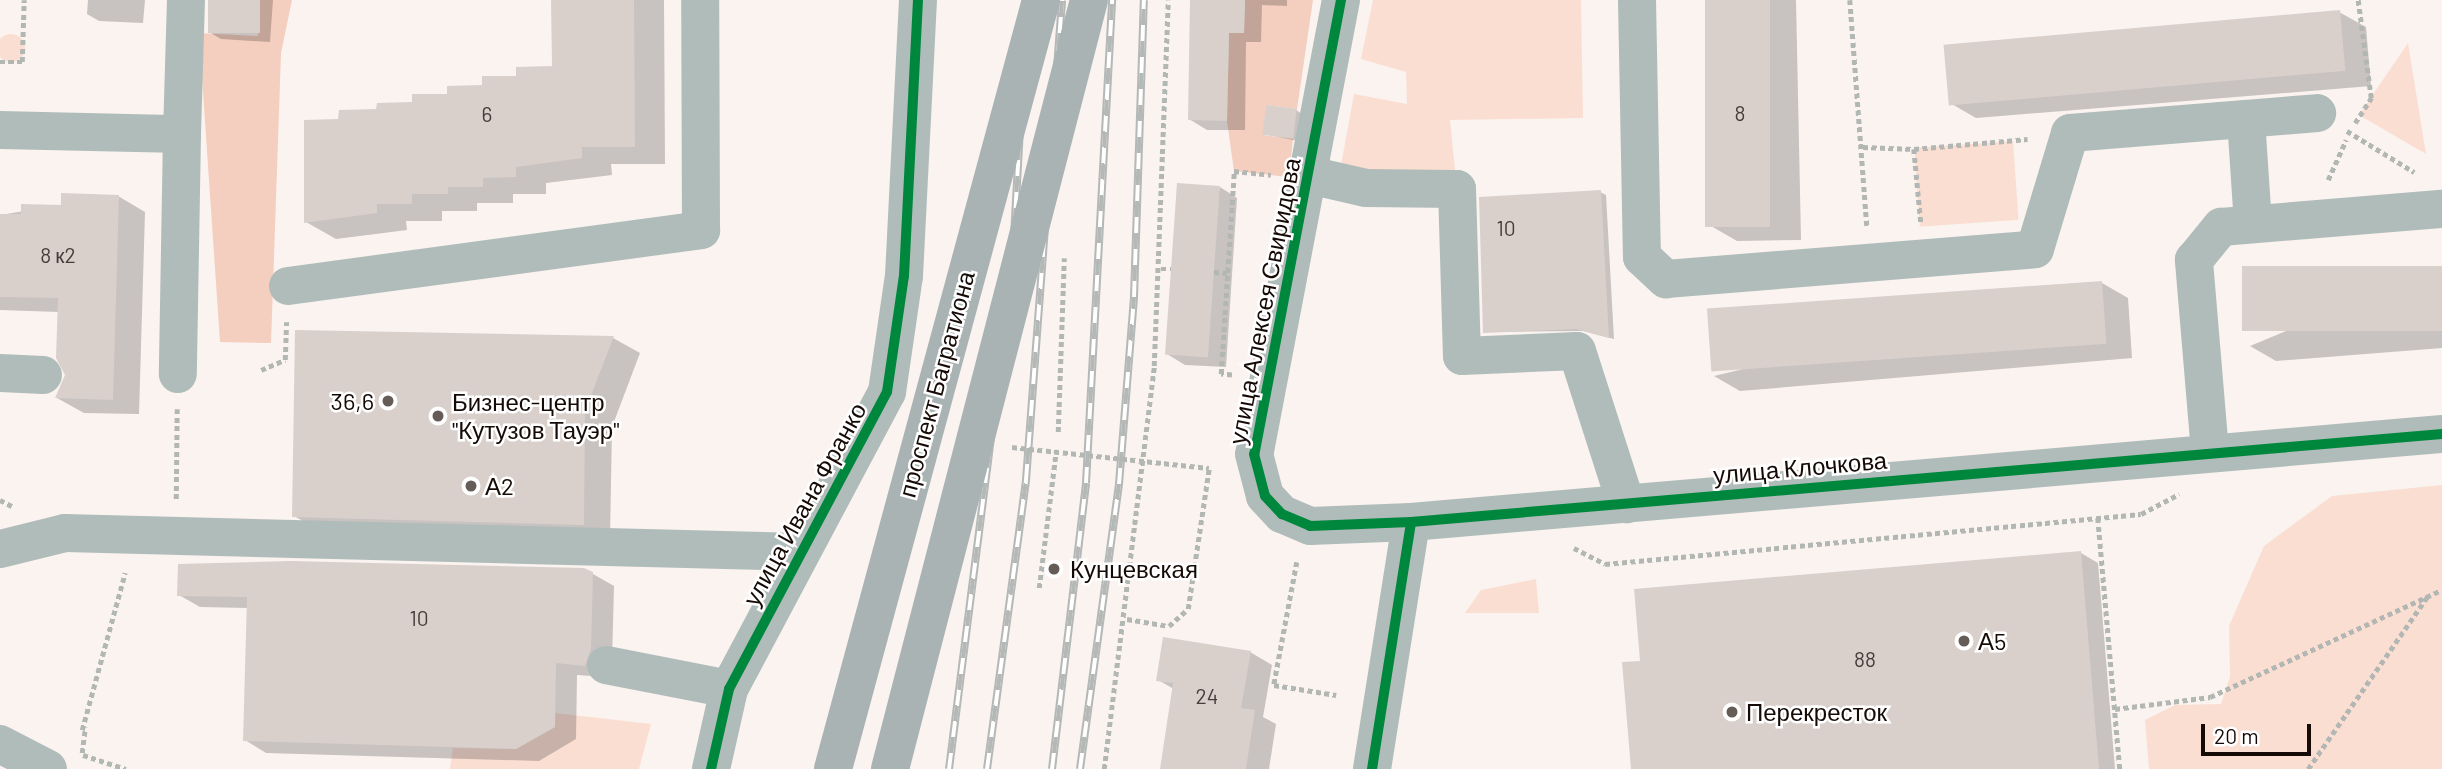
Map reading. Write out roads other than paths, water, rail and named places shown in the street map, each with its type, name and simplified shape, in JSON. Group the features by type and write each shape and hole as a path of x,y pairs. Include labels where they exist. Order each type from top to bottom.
{"main road":[{"name":"проспект Багратиона","path":"833,769 1041,0"},
{"name":"проспект Багратиона","path":"890,769 1089,0"}],"street":[{"path":"178,374 186,0"},
{"path":"288,286 701,230 700,0"},
{"name":"улица Ивана Франко","path":"711,769 729,689 799,552 887,391 904,276 918,0"},
{"name":"улица Алексея Свиридова","path":"1341,0 1292,175 1254,454 1265,496 1282,514 1310,526 1411,522"},
{"path":"1637,0 1642,257 1666,279 2035,249 2070,133 2317,113"},
{"path":"2246,119 2253,224"},
{"path":"0,130 182,134"},
{"path":"1292,175 1366,188 1457,189 1462,356 1577,351 1626,504"},
{"path":"2210,452 2194,260 2221,227 2442,209"},
{"path":"0,373 43,374"},
{"name":"улица Клочкова","path":"1411,522 2210,452 2442,435"},
{"path":"1372,769 1411,522"},
{"path":"0,549 65,534 688,537 799,552"},
{"path":"606,665 729,689"},
{"path":"0,744 65,762"}],"railway":[{"path":"949,769 1012,272 1027,0"},
{"path":"987,769 1026,480 1062,0"},
{"path":"1052,769 1086,483 1112,0"},
{"path":"1080,769 1119,484 1134,297 1144,0"}],"place":[{"name":"36,6","path":"388,401"},
{"name":"Бизнес-центр \"Кутузов Тауэр\"","path":"438,416"},
{"name":"А2","path":"471,486"},
{"name":"Кунцевская","path":"1054,569"},
{"name":"А5","path":"1964,641"},
{"name":"Перекресток","path":"1732,712"}]}
